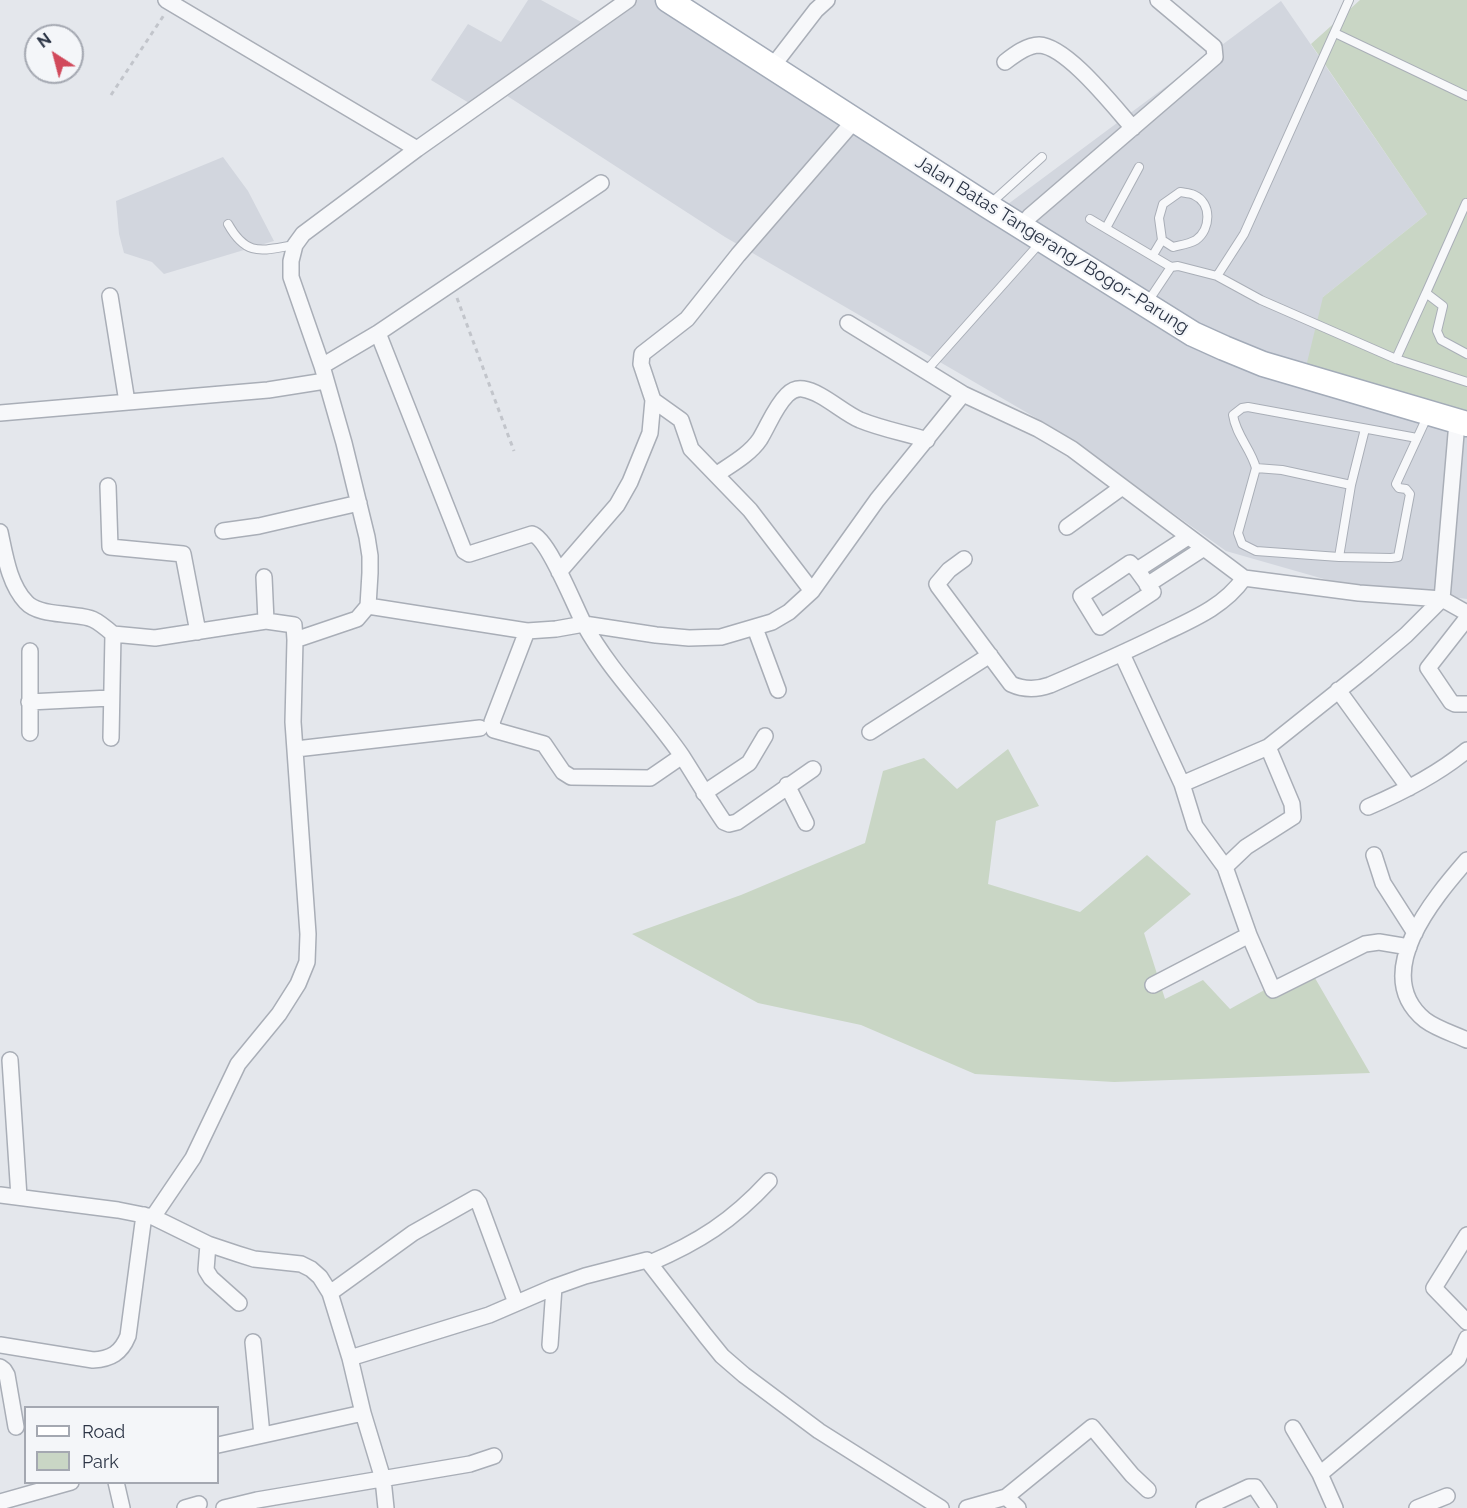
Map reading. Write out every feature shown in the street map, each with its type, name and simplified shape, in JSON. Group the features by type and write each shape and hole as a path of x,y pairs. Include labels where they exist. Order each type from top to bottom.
{"main road":[{"name":"Jalan Batas Tangerang/Bogor–Parung","path":"678,2 772,68 854,121 1193,334 1253,360 1462,423"}],"street":[{"path":"295,640 357,619 368,606 370,556 359,503 322,366 291,277 291,261 296,245 303,234 627,0"},
{"path":"772,68 816,10 827,0"},
{"path":"1022,226 1030,216 1212,60 1216,54 1214,46 1158,0"},
{"path":"171,1 417,150"},
{"path":"1005,62 1032,46 1040,45 1048,48 1076,66 1133,128"},
{"path":"559,572 617,505 630,482 650,433 653,400 641,364 642,354 687,319 738,255 854,121"},
{"path":"322,366 378,333 601,183"},
{"path":"110,296 127,402"},
{"path":"848,323 963,394 1038,429 1072,449 1121,488 1244,578 1442,599 1467,613"},
{"path":"378,333 464,551 469,555 532,534 541,539 584,624 610,666 682,756 724,822 729,824 736,822 813,769"},
{"path":"0,413 268,390 325,381"},
{"path":"717,474 748,452 759,441 778,406 788,394 797,389 815,393 861,420 927,440"},
{"path":"368,606 527,632 584,624 656,635 689,638 721,637 772,622 789,612 812,591 877,500 963,394"},
{"path":"653,400 681,420 691,449 750,510 812,591"},
{"path":"1182,784 1268,747 1406,635 1442,599 1462,423"},
{"path":"108,486 110,548 183,554 198,632"},
{"path":"1067,527 1121,488"},
{"path":"223,531 259,526 359,503"},
{"path":"0,532 6,563 27,603 40,610 83,615 97,621 113,634 155,638 266,621 294,625 293,693 308,934 307,962 298,984 279,1014 238,1064 193,1158 149,1216 128,1336 124,1347 114,1356 93,1360 0,1345"},
{"path":"1137,570 1188,537"},
{"path":"1148,585 1204,548"},
{"path":"964,559 949,570 937,584 1011,684 1034,689 1050,685 1122,654 1218,605 1235,591 1244,578"},
{"path":"1129,564 1132,564 1148,585 1153,592 1102,627 1098,626 1081,596 1129,564"},
{"path":"264,577 266,621"},
{"path":"1467,618 1428,668 1451,702 1467,704"},
{"path":"755,628 778,690"},
{"path":"527,632 492,722 494,730 544,744 563,772 571,777 651,778 682,756"},
{"path":"111,738 113,634"},
{"path":"30,651 30,733"},
{"path":"1122,654 1182,784 1195,826 1225,867 1273,990 1365,944 1379,942 1408,948"},
{"path":"870,732 990,655"},
{"path":"1338,690 1409,788"},
{"path":"29,702 110,698"},
{"path":"296,749 480,728"},
{"path":"704,793 749,763 765,736"},
{"path":"1225,867 1246,847 1293,817 1292,804 1268,747"},
{"path":"1368,807 1396,796 1449,765 1467,750"},
{"path":"787,785 806,823"},
{"path":"1374,855 1383,883 1415,933"},
{"path":"1467,860 1437,895 1415,933 1403,965 1406,992 1414,1008 1426,1020 1467,1040"},
{"path":"1153,985 1250,935"},
{"path":"10,1059 19,1197"},
{"path":"650,1263 713,1231 747,1205 769,1181"},
{"path":"0,1196 149,1216 208,1244 254,1259 301,1264 311,1269 320,1277 330,1293 383,1479 386,1508"},
{"path":"330,1293 413,1233 475,1198 479,1203 516,1303"},
{"path":"1467,1235 1434,1288 1467,1322"},
{"path":"208,1244 206,1270 211,1278 239,1303"},
{"path":"350,1358 489,1315 554,1287 645,1259 722,1356 744,1375 819,1431 941,1508"},
{"path":"550,1345 554,1287"},
{"path":"1320,1474 1462,1364 1467,1338"},
{"path":"253,1342 262,1435"},
{"path":"0,1367 7,1375 21,1426 0,1431"},
{"path":"219,1445 363,1413"},
{"path":"967,1508 1006,1497 1092,1427 1148,1490"},
{"path":"1293,1428 1320,1474 1335,1508"},
{"path":"224,1508 257,1500 470,1464 494,1456"},
{"path":"0,1502 64,1484"},
{"path":"116,1484 122,1508"},
{"path":"1204,1508 1250,1487 1255,1487 1260,1491 1269,1508"},
{"path":"1417,1508 1447,1496"},
{"path":"1006,1497 1018,1508"}],"lane":[{"path":"1217,276 1244,234 1349,0"},
{"path":"1335,33 1467,96"},
{"path":"988,206 1042,157"},
{"path":"1106,228 1139,167"},
{"path":"1153,255 1162,240 1159,218 1163,204 1180,192 1193,194 1199,198 1206,207 1208,218 1203,233 1186,245 1173,247 1162,240"},
{"path":"1396,359 1466,203"},
{"path":"1090,219 1171,267 1178,266 1217,276 1261,300 1396,359 1467,382"},
{"path":"228,224 243,245 252,249 296,245"},
{"path":"926,371 1043,239"},
{"path":"1146,304 1171,267"},
{"path":"1426,293 1443,306 1437,331 1441,340 1467,354"},
{"path":"1417,438 1248,407 1242,408 1233,415 1234,424 1253,457 1256,468 1238,533 1242,544 1256,550 1339,557 1391,558 1398,556 1410,494 1406,489 1397,487 1396,484 1429,412"},
{"path":"1339,557 1351,485 1365,429"},
{"path":"1256,468 1282,470 1351,485"}],"path":[{"path":"111,95 171,1"},
{"path":"452,284 514,451"}],"shaded area":[{"path":"528,0 541,0 585,24 618,0 654,0 996,213 1281,1 1427,214 1323,297 1467,425 1467,599 1338,583 1226,551 1055,429 725,237 498,90 479,109 431,80 468,24 501,42"},
{"path":"223,157 248,191 274,241 164,274 152,262 124,253 119,234 116,201"}],"green space":[{"path":"1360,0 1467,0 1467,425 1303,379 1323,297 1427,214 1311,44"},
{"path":"1008,749 1039,806 996,821 988,884 1080,912 1147,855 1191,894 1144,933 1165,999 1203,980 1230,1009 1308,966 1370,1073 1114,1082 975,1074 861,1025 758,1003 632,934 741,895 865,843 883,771 924,758 957,789"}]}
